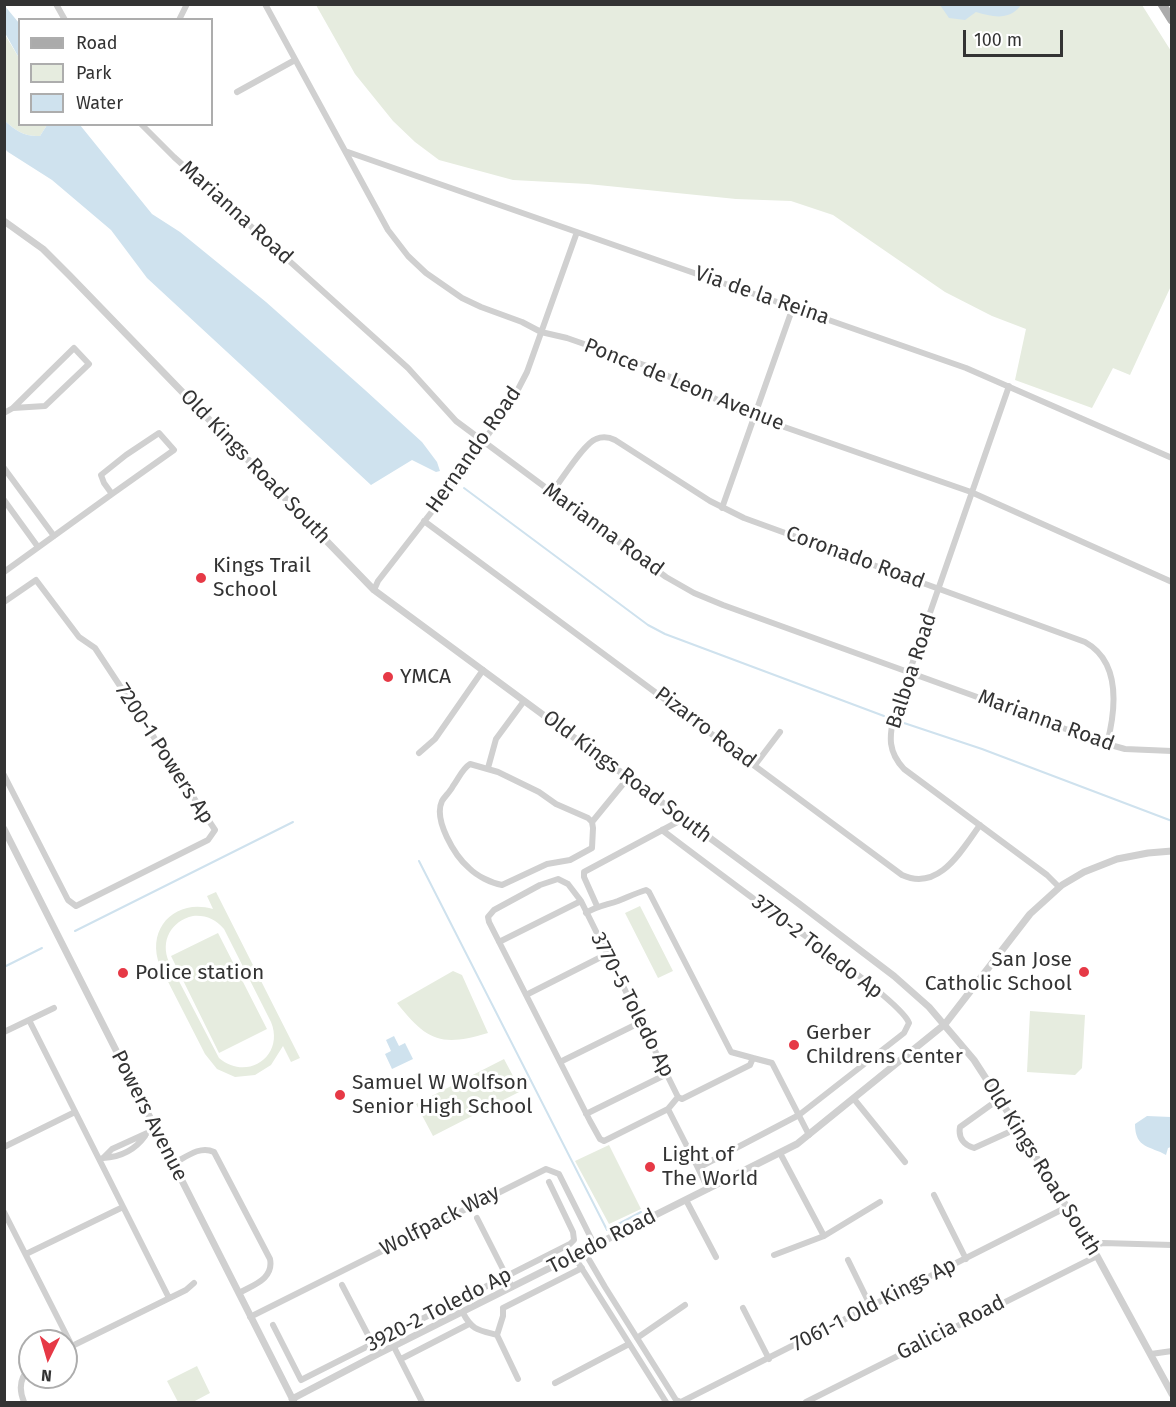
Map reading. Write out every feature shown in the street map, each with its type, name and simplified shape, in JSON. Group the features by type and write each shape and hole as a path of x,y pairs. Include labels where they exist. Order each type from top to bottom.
{"main road":[{"path":"1162,4 1172,20"}],"street":[{"path":"56,4 64,18"},
{"path":"180,18 187,4"},
{"name":"Ponce de Leon Avenue","path":"265,4 388,230 420,267 462,298 541,332 632,360 754,417 971,492 1172,582"},
{"path":"237,92 294,60"},
{"name":"Marianna Road","path":"143,126 174,157 408,369 456,421 648,565 694,593 1107,744 1125,749 1172,751"},
{"name":"Via de la Reina","path":"345,152 966,368 1172,458"},
{"name":"Old Kings Road South","path":"4,221 43,249 374,590 894,976 929,1007 974,1060 1018,1128 1097,1256 1172,1394"},
{"name":"Hernando Road","path":"374,590 378,581 513,401 577,232"},
{"path":"722,507 793,307"},
{"path":"4,413 13,408 74,348 89,364 45,406 13,408"},
{"name":"Balboa Road","path":"1009,386 909,672 890,731 891,749 904,769 1047,875 1059,887"},
{"path":"4,572 174,450 159,433 126,454 101,475 112,494"},
{"name":"Coronado Road","path":"552,492 588,445 598,438 609,437 722,507 744,518 1085,642 1100,652 1113,680 1111,726 1107,744"},
{"path":"4,468 54,536"},
{"path":"4,500 38,547"},
{"name":"Pizarro Road","path":"424,521 898,873 907,877 929,878 941,873 980,825"},
{"name":"7200-1 Powers Ap","path":"4,602 36,580 79,637 95,648 215,830 208,840 76,906 68,900 4,776"},
{"path":"419,753 435,739 483,670"},
{"path":"488,768 496,739 524,701"},
{"path":"755,765 780,732"},
{"path":"592,822 588,818 555,804 539,792 488,768 470,764 463,769 442,801 441,824 462,860 469,869 495,884 502,885 547,864 566,861 592,848 592,822 628,778"},
{"path":"597,906 584,872 683,819"},
{"name":"Powers Avenue","path":"4,829 293,1401"},
{"name":"3770-2 Toledo Ap","path":"662,830 850,970 908,1019 909,1023 904,1033 799,1115 698,1168"},
{"name":"Toledo Road","path":"293,1401 378,1354 780,1153 809,1135 945,1024 1030,915 1059,887 1084,872 1117,859 1172,851"},
{"path":"499,942 581,901 562,879 550,881 494,910 488,917 489,922 499,942 560,1062 586,1114 600,1139 604,1141 668,1109 678,1097 682,1099 750,1065 753,1058"},
{"path":"586,913 597,906 616,902 646,890 649,892 731,1052 772,1063 809,1135"},
{"name":"3770-5 Toledo Ap","path":"581,901 678,1097"},
{"path":"526,995 607,954"},
{"path":"4,1032 54,1008"},
{"path":"29,1020 169,1298"},
{"path":"560,1062 641,1022"},
{"path":"586,1114 667,1074"},
{"path":"854,1099 905,1162"},
{"path":"999,1099 960,1127 960,1138 968,1146 974,1148 1018,1128"},
{"path":"668,1109 708,1189"},
{"path":"4,1147 75,1112"},
{"path":"101,1159 112,1149 156,1129"},
{"path":"173,1164 199,1150 209,1149 214,1152 265,1248 271,1265 267,1278 239,1293"},
{"path":"780,1153 824,1236"},
{"name":"Wolfpack Way","path":"250,1317 546,1169 559,1174 595,1246"},
{"name":"3920-2 Toledo Ap","path":"273,1325 301,1380 570,1244 574,1240 573,1232 549,1182"},
{"path":"934,1195 966,1259"},
{"path":"686,1200 716,1257"},
{"path":"774,1255 824,1236 880,1202"},
{"path":"26,1254 123,1207"},
{"name":"7061-1 Old Kings Ap","path":"681,1402 1067,1207"},
{"path":"4,1212 61,1329"},
{"path":"477,1218 512,1287"},
{"path":"1091,1246 1103,1243 1172,1245"},
{"path":"584,1251 676,1400 681,1402"},
{"path":"574,1256 666,1402"},
{"name":"Galicia Road","path":"806,1402 1097,1256"},
{"path":"848,1260 871,1307"},
{"path":"503,1308 582,1268"},
{"path":"78,1343 186,1290 194,1283"},
{"path":"342,1285 378,1354"},
{"path":"496,1296 503,1308 497,1335 518,1379"},
{"path":"637,1338 685,1305"},
{"path":"742,1308 769,1359"},
{"path":"462,1313 474,1329 497,1335"},
{"path":"401,1359 469,1324"},
{"path":"555,1383 629,1344"},
{"path":"394,1347 422,1402"},
{"path":"1151,1354 1172,1351"}],"green space":[{"path":"316,5 1142,5 1171,51 1171,286 1130,375 1113,368 1092,408 1015,380 1026,329 992,316 945,292 833,215 791,201 736,199 588,184 513,180 439,160 393,121 355,74"},
{"path":"4,33 18,56 18,126 46,126 40,136 30,135 21,133 5,121"},
{"path":"216,892 300,1058 291,1062 283,1046 271,1065 255,1075 235,1077 217,1069 205,1054 160,966 156,952 160,928 167,919 187,908 213,909 207,896","holes":["198,916 210,918 224,929 271,1022 274,1034 273,1045 261,1062 251,1066 230,1065 219,1058 169,962 166,947 169,933 179,922"]},
{"path":"640,906 673,971 658,978 625,913"},
{"path":"218,933 267,1029 219,1053 171,956"},
{"path":"453,971 462,975 488,1033 458,1040 436,1038 417,1026 397,1003"},
{"path":"1030,1011 1085,1015 1082,1068 1075,1075 1027,1072"},
{"path":"504,1059 521,1091 433,1136 416,1104"},
{"path":"609,1145 641,1209 609,1224 575,1161"},
{"path":"197,1366 210,1393 193,1402 178,1402 167,1381"}],"water":[{"path":"4,5 18,22 18,56 5,33"},
{"path":"940,5 1021,5 1006,16 976,12 965,20 949,18"},
{"path":"5,121 21,133 35,136 40,136 46,126 81,126 152,214 180,232 266,302 365,390 422,442 437,462 440,471 436,472 412,460 371,485 147,278 111,230 52,180 5,149"},
{"path":"394,1036 399,1046 405,1043 413,1059 392,1069 385,1054 391,1051 386,1040"},
{"path":"1147,1116 1171,1117 1171,1147 1168,1148 1166,1155 1145,1146 1138,1138 1135,1124"}],"waterway":[{"path":"464,488 648,625 665,634 884,716"},
{"path":"901,722 982,749 1172,821"},
{"path":"75,931 293,822"},
{"path":"419,861 607,1230 641,1212"},
{"path":"4,967 42,948"}],"place":[{"name":"Kings Trail School","path":"201,578"},
{"name":"YMCA","path":"388,677"},
{"name":"San Jose Catholic School","path":"1084,972"},
{"name":"Police station","path":"123,973"},
{"name":"Gerber Childrens Center","path":"794,1045"},
{"name":"Samuel W Wolfson Senior High School","path":"340,1095"},
{"name":"Light of The World","path":"650,1167"}]}
